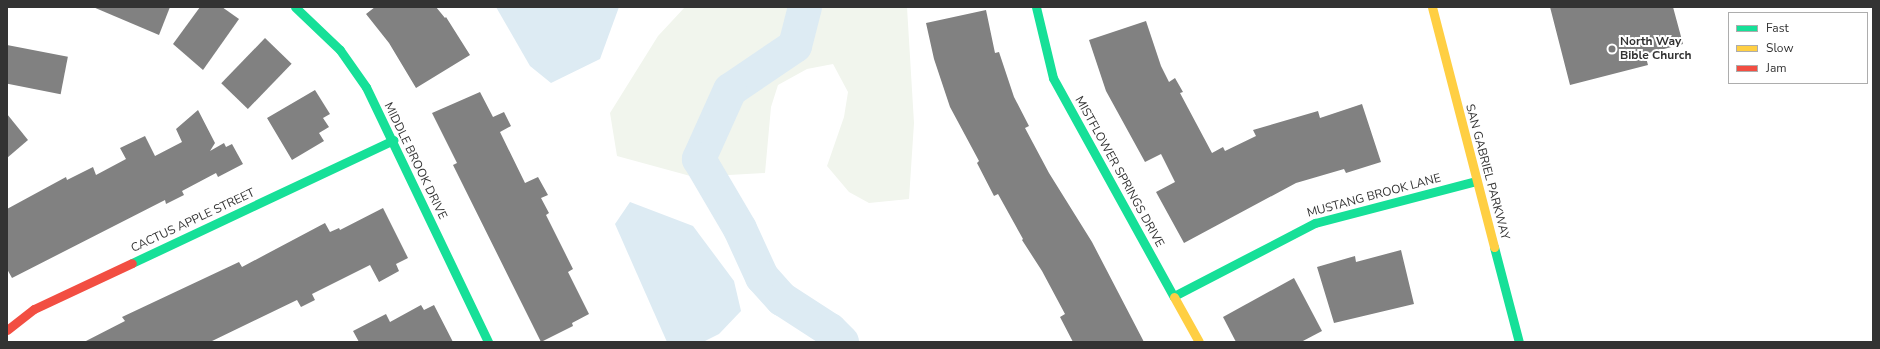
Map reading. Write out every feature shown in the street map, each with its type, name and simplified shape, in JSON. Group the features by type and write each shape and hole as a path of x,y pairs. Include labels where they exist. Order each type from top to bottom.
{"street":[{"name":"MIDDLE BROOK DRIVE","path":"295,7 340,50 366,87 488,342"},
{"name":"MISTFLOWER SPRINGS DRIVE","path":"1036,7 1053,78 1199,342"},
{"name":"SAN GABRIEL PARKWAY","path":"1432,7 1519,342"},
{"name":"CACTUS APPLE STREET","path":"7,330 34,309 392,140"},
{"name":"MUSTANG BROOK LANE","path":"1174,296 1315,223 1476,181"}],"shaded area":[{"path":"496,7 619,7 600,59 551,83 530,66"},
{"path":"685,7 907,7 914,123 909,199 869,203 849,192 827,166 844,117 848,92 833,64 807,69 778,85 771,107 765,173 694,177 617,156 610,113 658,36"},
{"path":"630,202 693,226 734,281 741,311 719,334 703,342 667,342 615,224"}],"building":[{"path":"93,7 170,7 159,35"},
{"path":"200,7 222,7 239,19 203,70 173,44"},
{"path":"375,7 436,7 445,18 446,17 470,55 416,88 389,43 366,14"},
{"name":"North Way Bible Church","path":"1550,7 1673,7 1683,44 1645,54 1648,65 1570,85"},
{"path":"986,10 995,53 999,52 1014,97 1029,126 1025,128 1049,173 1092,242 1144,342 1073,342 1060,317 1065,314 1042,271 1022,240 1023,239 998,194 994,196 977,163 979,161 950,107 934,59 926,23"},
{"path":"1146,21 1161,66 1169,82 1175,78 1183,92 1180,93 1212,153 1223,147 1225,151 1256,136 1253,130 1318,111 1320,118 1362,104 1381,162 1346,173 1344,169 1296,183 1184,243 1156,192 1175,182 1161,154 1145,162 1106,91 1089,40"},
{"path":"265,38 292,64 248,109 221,83"},
{"path":"7,45 68,57 61,94 7,84"},
{"path":"315,90 330,114 323,118 329,127 319,133 324,141 292,160 267,118"},
{"path":"480,92 493,117 504,112 511,126 500,132 525,183 538,177 548,195 541,198 549,213 546,215 573,269 568,272 589,314 572,323 573,326 541,342 453,165 457,163 432,113"},
{"path":"198,110 215,143 210,151 224,143 226,147 232,144 243,164 218,177 216,173 182,191 184,195 166,204 165,200 12,278 7,269 7,209 66,177 67,180 93,167 96,175 126,159 120,148 145,136 155,156 182,142 176,129"},
{"path":"7,114 28,140 7,158"},
{"path":"383,208 408,258 396,264 399,271 379,282 370,265 312,294 315,300 301,307 297,300 210,342 84,342 125,321 122,317 239,262 242,267 325,223 330,232 339,228 340,230"},
{"path":"1401,250 1414,304 1334,323 1317,267 1355,256 1356,262"},
{"path":"1294,278 1322,331 1301,342 1236,342 1223,317"},
{"path":"421,305 424,310 434,305 453,342 359,342 353,331 386,314 390,322"}],"waterway":[{"path":"805,7 795,46 730,90 699,159 740,229 762,277 782,299 830,330 842,342"}],"traffic: fast":[{"path":"295,7 340,50 366,87 488,342"},
{"path":"1036,7 1053,78 1174,297"},
{"path":"132,263 393,140"},
{"path":"1174,296 1315,223 1476,181"},
{"path":"1494,247 1519,342"}],"traffic: slow":[{"path":"1432,7 1494,247"},
{"path":"1174,297 1199,342"}],"traffic: jam":[{"path":"7,330 34,309 132,263"}],"place":[{"name":"North Way Bible Church","path":"1612,49"}]}
